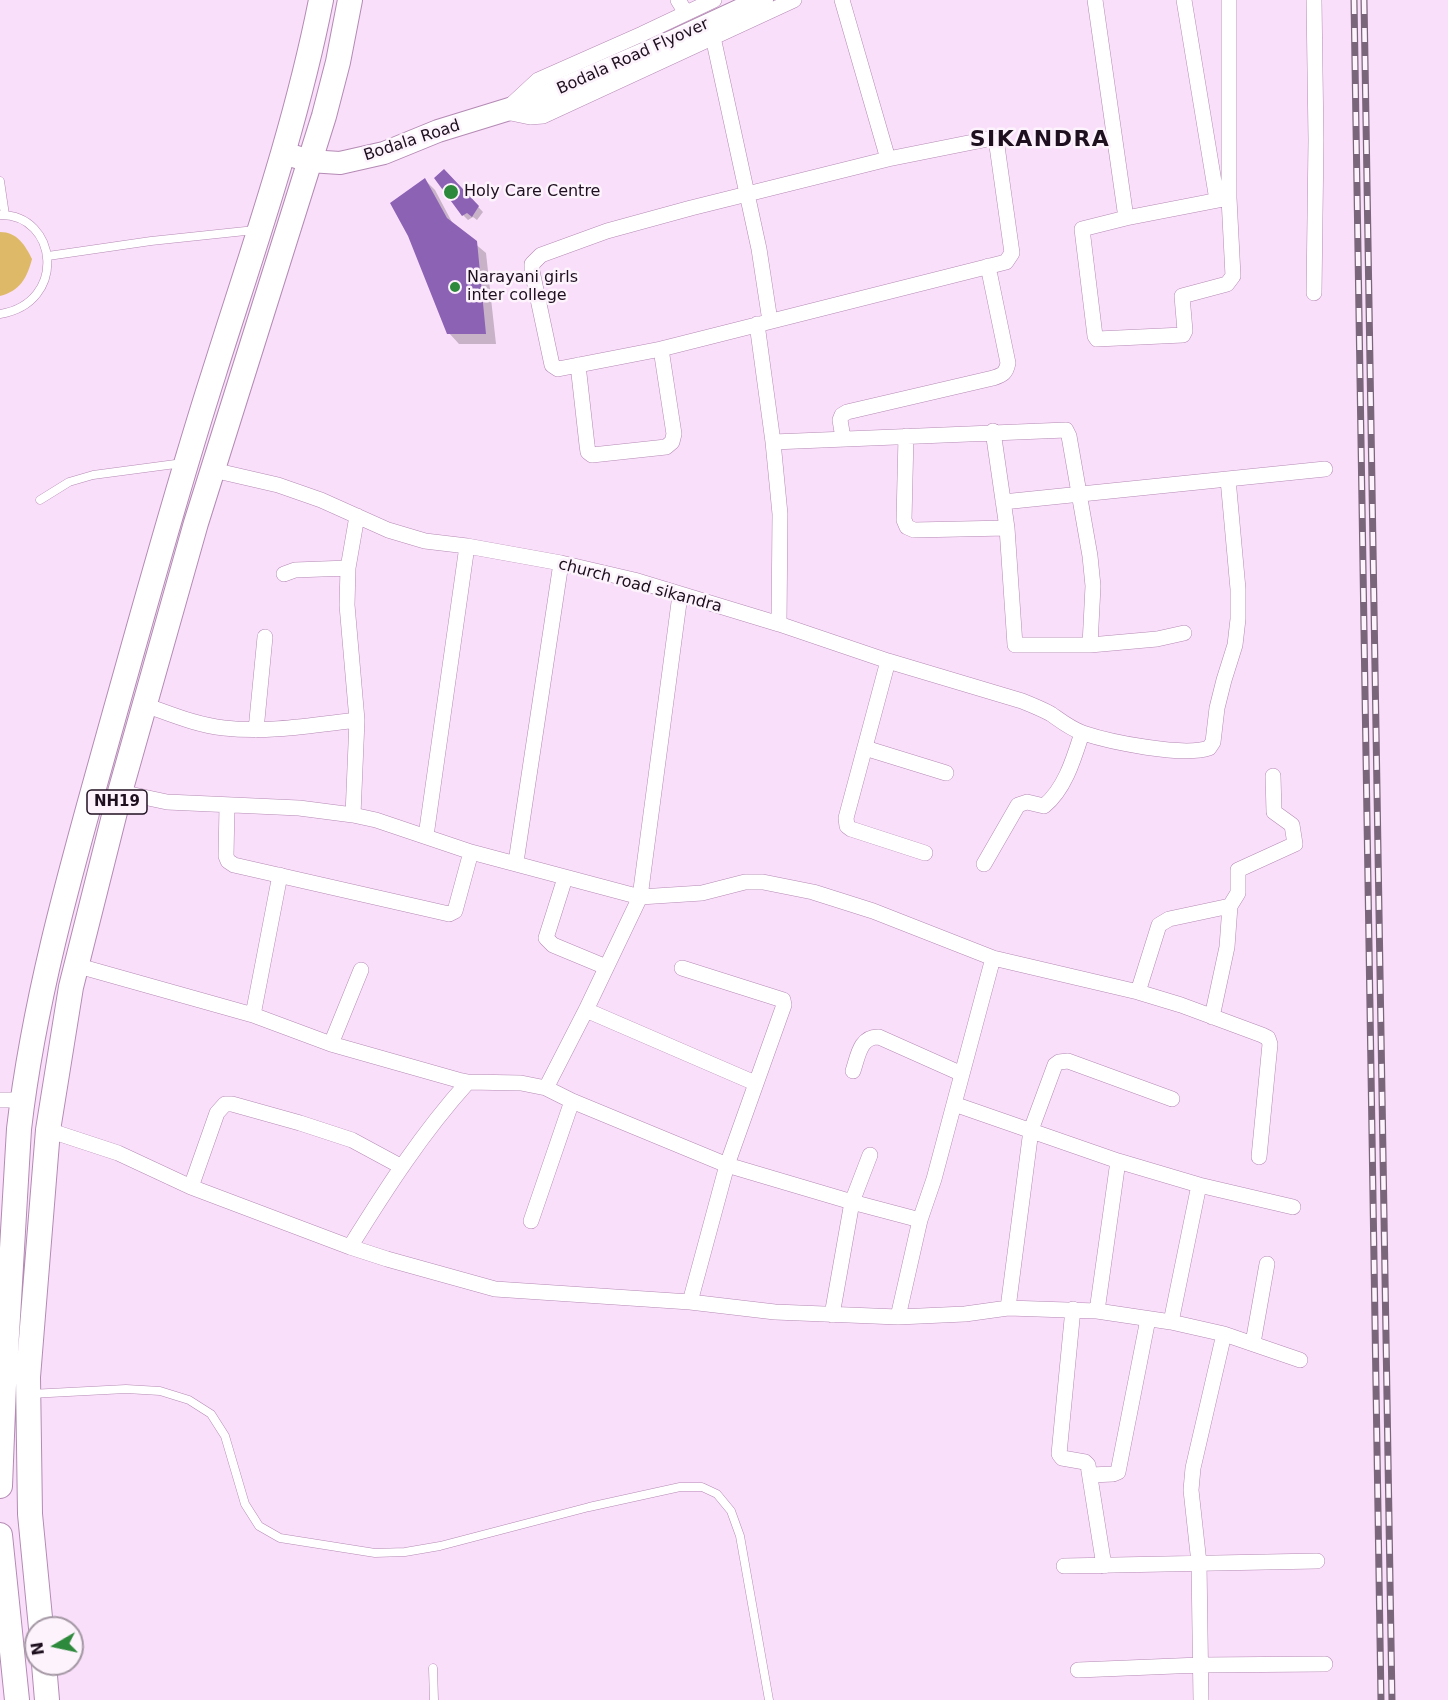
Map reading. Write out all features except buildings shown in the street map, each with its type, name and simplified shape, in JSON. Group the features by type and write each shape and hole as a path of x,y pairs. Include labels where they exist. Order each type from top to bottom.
{"highway":[{"name":"NH19","path":"0,1486 11,1100 45,981 66,888 185,463 284,153 309,63 321,0"},
{"name":"NH19","path":"40,1616 30,1514 28,1377 48,1130 75,965 120,792 213,470 338,62 350,0"},
{"path":"0,1534 7,1668 17,1700"},
{"path":"45,1676 48,1700"}],"main road":[{"name":"Bodala Road Flyover","path":"503,112 678,39 762,0"},
{"name":"Bodala Road","path":"284,153 309,161 340,163 384,153 438,131 503,112"}],"street":[{"path":"503,112 538,80 682,7 714,0"},
{"path":"503,112 530,117 543,116 794,0"},
{"path":"842,0 888,159"},
{"path":"1095,0 1126,218"},
{"path":"1184,0 1223,199 1233,276 1227,284 1182,296 1185,334 1097,339 1081,232 1084,228 1223,199"},
{"path":"1223,199 1229,0"},
{"path":"1314,0 1316,129 1314,293"},
{"path":"713,37 759,249 780,514 779,624"},
{"path":"988,139 996,142 1012,254 1006,262 661,349 558,369 552,365 532,272 532,264 536,258 607,231 747,194 888,159 988,139"},
{"path":"843,438 840,420 847,412 993,378 1006,371 1008,363 988,266"},
{"path":"578,365 588,452 592,455 666,447 672,442 674,434 661,349"},
{"path":"773,442 993,431 1066,430 1080,495 1093,586 1090,645"},
{"path":"993,431 1007,528 1015,645 1090,645 1157,639 1184,633"},
{"path":"906,436 904,520 907,527 914,530 1007,528"},
{"path":"1003,502 1324,469"},
{"name":"church road sikandra","path":"213,470 278,485 321,500 388,530 425,541 561,563 634,580 1022,701 1043,710 1082,733 1119,742 1176,751 1201,751 1209,748 1213,742 1217,708 1235,645 1238,589 1228,479"},
{"path":"353,815 357,720 347,604 348,568 357,516"},
{"path":"426,836 467,546"},
{"path":"516,862 561,563"},
{"path":"284,574 295,570 348,568"},
{"path":"546,1088 640,897 680,595"},
{"path":"255,730 265,637"},
{"path":"888,661 846,818 847,826 925,853"},
{"path":"145,705 189,721 223,728 255,730 357,720"},
{"path":"984,864 1018,805 1027,802 1044,806 1056,792 1072,764 1082,733"},
{"path":"865,748 946,773"},
{"path":"1212,1017 1227,947 1230,906 1238,893 1239,870 1295,844 1292,825 1274,812 1273,776"},
{"path":"120,792 167,802 299,808 353,815 426,836 471,852 516,862 565,878 640,897 692,894 745,882 763,882 813,892 873,911 993,958 1138,992 1268,1038 1270,1044 1258,1157"},
{"path":"227,806 226,856 228,861 234,865 451,914 455,911 471,852"},
{"path":"253,1015 280,876"},
{"path":"565,878 546,938 553,945 606,967"},
{"path":"1138,992 1159,925 1169,920 1230,906"},
{"path":"898,1317 920,1220 934,1179 993,958"},
{"path":"75,965 253,1015 331,1044 468,1082 521,1083 546,1088 727,1165 920,1220"},
{"path":"682,968 783,1000 784,1005 727,1165 690,1302"},
{"path":"331,1044 361,970"},
{"path":"586,1010 755,1083"},
{"path":"853,1071 865,1040 879,1037 962,1074"},
{"path":"1008,1308 1031,1130 1055,1065 1064,1060 1172,1099"},
{"path":"350,1247 402,1167 445,1108 468,1082"},
{"path":"531,1221 572,1101"},
{"path":"191,1187 217,1113 225,1104 300,1123 352,1140 402,1167"},
{"path":"954,1104 1118,1161 1199,1185 1293,1207"},
{"path":"48,1130 118,1153 191,1187 350,1247 495,1289 690,1302 775,1312 832,1315 898,1317 965,1314 1008,1308 1097,1311 1171,1322 1224,1334 1300,1360"},
{"path":"832,1315 852,1202 870,1155"},
{"path":"1097,1311 1118,1161"},
{"path":"1171,1322 1199,1185"},
{"path":"1253,1343 1267,1264"},
{"path":"1073,1309 1059,1454 1062,1458 1087,1463 1091,1475 1104,1566"},
{"path":"1091,1475 1118,1472 1149,1319"},
{"path":"1201,1700 1199,1563 1191,1490 1193,1468 1224,1334"},
{"path":"1064,1566 1317,1561"},
{"path":"1078,1670 1200,1665 1325,1664"}],"lane":[{"path":"0,181 3,215 21,219 33,229 43,241 48,256 48,272 43,287 33,300 20,309 0,314"},
{"path":"48,256 151,241 260,230"},
{"path":"40,500 69,482 93,475 185,463"},
{"path":"28,1394 126,1389 160,1391 189,1400 211,1414 225,1436 245,1504 259,1526 280,1538 375,1553 405,1552 440,1546 589,1507 680,1487 702,1487 717,1494 730,1510 740,1536 769,1700"},
{"path":"434,1668 434,1700"}],"shaded area":[{"path":"0,232 16,237 32,259 22,283 13,291 0,296"}],"railway":[{"path":"1354,0 1381,1700"},
{"path":"1364,0 1392,1700"}],"place":[{"name":"Holy Care Centre","path":"451,192"},
{"name":"Narayani girls inter college","path":"455,287"}],"district":[{"name":"SIKANDRA","path":"1040,140"}]}
